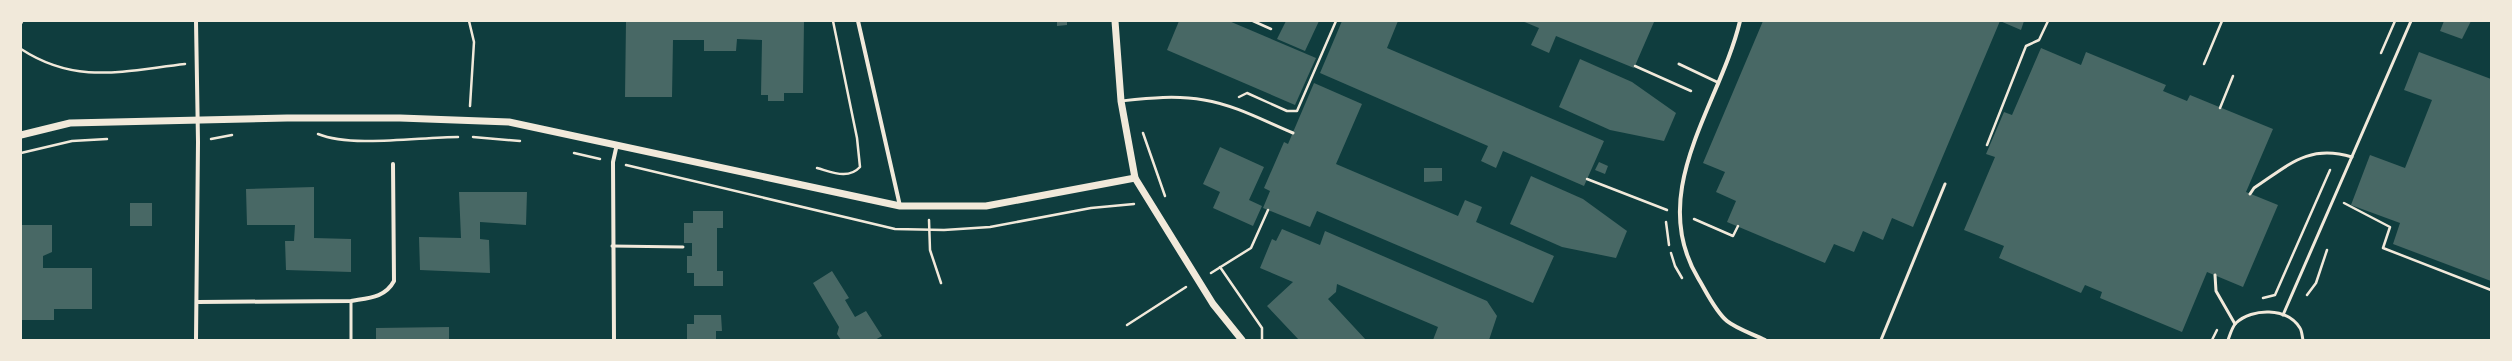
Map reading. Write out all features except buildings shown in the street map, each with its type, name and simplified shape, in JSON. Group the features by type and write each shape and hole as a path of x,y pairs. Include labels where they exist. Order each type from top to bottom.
{"street":[{"path":"196,21 198,120 198,302 196,340"},
{"path":"858,21 900,206"},
{"path":"1115,21 1121,100 1135,178 1198,282 1242,340"},
{"path":"1740,21 1683,177 1679,208 1680,228 1687,259 1727,321 1765,340"},
{"path":"21,135 70,123 288,118 469,120 520,123 900,206 986,206 1135,178"},
{"path":"614,340 612,246 613,162 617,143"},
{"path":"198,302 351,301 373,298 389,291 394,281 393,164"}],"lane":[{"path":"2283,315 2411,21"},
{"path":"1679,64 1717,82"},
{"path":"1121,100 1171,97 1204,100 1232,108 1293,133"},
{"path":"2250,194 2260,185 2308,155 2323,151 2352,157"},
{"path":"1881,340 1945,184"},
{"path":"612,246 683,246"},
{"path":"2215,275 2216,291 2234,324"},
{"path":"351,301 351,340"},
{"path":"2228,340 2234,324 2246,316 2259,312 2272,312 2283,315 2300,328 2303,340"}],"path":[{"path":"469,21 474,42 469,120"},
{"path":"816,168 847,175 855,173 860,167 857,138 834,21"},
{"path":"1253,21 1271,30"},
{"path":"1232,108 1238,98 1247,93 1287,111 1297,111 1336,21"},
{"path":"1987,145 2026,46 2039,40 2048,21"},
{"path":"2204,64 2222,21"},
{"path":"2380,57 2395,21"},
{"path":"21,49 36,58 64,70 92,74 197,63"},
{"path":"1635,66 1691,91"},
{"path":"2220,108 2233,76"},
{"path":"1142,128 1166,200"},
{"path":"315,133 328,138 376,141 424,137 460,137"},
{"path":"198,142 234,135"},
{"path":"467,137 523,141"},
{"path":"21,153 72,141 112,138"},
{"path":"568,152 613,162"},
{"path":"2261,299 2275,295 2338,153"},
{"path":"1587,179 1660,208"},
{"path":"2334,198 2390,227 2383,248 2491,290"},
{"path":"929,206 929,242 941,283"},
{"path":"1205,268 1210,274 1251,248 1268,210"},
{"path":"1699,220 1733,236 1738,226"},
{"path":"1220,268 1262,328 1262,340"},
{"path":"1128,325 1198,282"},
{"path":"2212,340 2226,309"}]}
